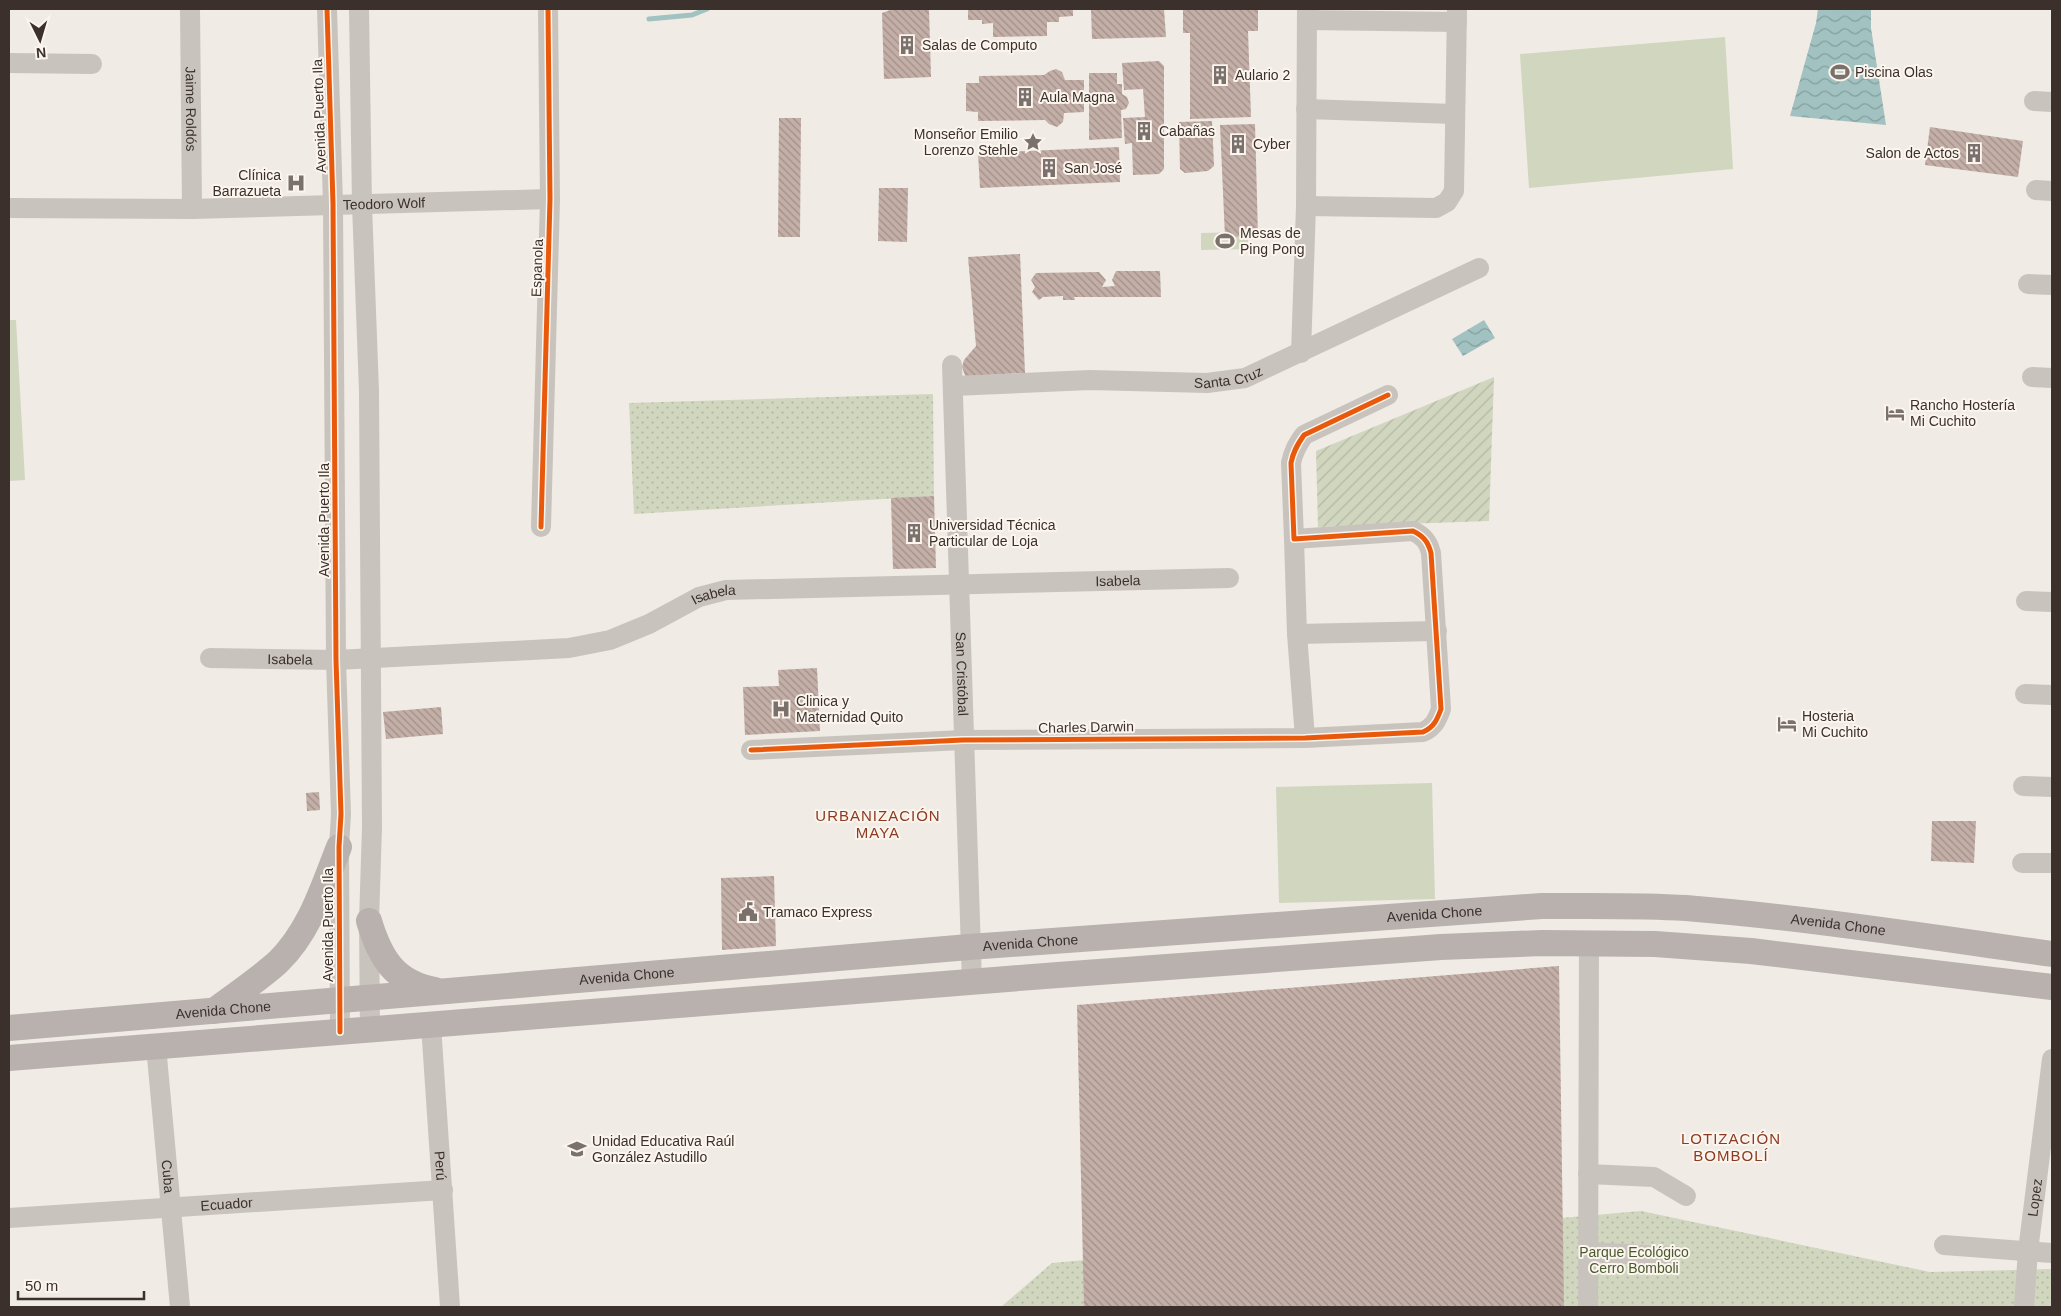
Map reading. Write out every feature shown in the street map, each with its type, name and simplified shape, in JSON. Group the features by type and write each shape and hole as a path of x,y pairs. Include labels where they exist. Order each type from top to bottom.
{"main road":[{"path":"213,1011 278,961 293,944 310,919 339,847"},
{"name":"Avenida Chone","path":"9,1028 969,947 1542,906 1685,908 1894,931 2052,954"},
{"path":"369,921 376,944 391,967 404,979 418,987 443,992"},
{"path":"9,1058 972,982 1440,947 1542,943 1655,944 1751,951 2052,987"}],"street":[{"name":"Jaime Roldós","path":"190,9 192,209"},
{"name":"Avenida Puerto Ila","path":"327,9 334,204 336,660 341,814 339,847 340,1032"},
{"path":"359,9 362,204 368,391 372,827 369,921 370,1029"},
{"name":"Espanola","path":"541,527 550,199 548,9"},
{"path":"1301,352 1306,206 1307,14 1457,15 1454,191 1447,202 1436,208 1306,206"},
{"path":"9,63 92,64"},
{"path":"1306,109 1454,114"},
{"name":"Teodoro Wolf","path":"9,208 192,209 550,199"},
{"name":"Santa Cruz","path":"953,386 1090,380 1207,383 1246,378 1479,268"},
{"path":"2028,284 2052,285"},
{"name":"San Cristóbal","path":"952,365 969,947 972,982"},
{"path":"2032,377 2052,378"},
{"path":"1305,738 1297,634 1292,455 1304,435 1388,395"},
{"path":"1294,539 1413,531 1422,535 1428,542 1432,552 1437,631 1297,634"},
{"name":"Isabela","path":"210,658 336,660 568,648 601,642 650,624 700,598 726,590 1229,578"},
{"path":"2026,601 2052,602"},
{"name":"Charles Darwin","path":"751,750 963,740 1305,738 1423,732 1431,728 1437,720 1441,709 1437,631"},
{"path":"2025,694 2052,695"},
{"path":"2023,786 2052,787"},
{"path":"2022,863 2052,863"},
{"path":"1588,1307 1589,943"},
{"name":"Perú","path":"431,1025 450,1307"},
{"name":"Cuba","path":"156,1046 180,1307"},
{"name":"Lopez","path":"2024,1307 2028,1251 2052,1059"},
{"path":"1588,1174 1654,1177 1686,1196"},
{"name":"Ecuador","path":"9,1218 443,1190"},
{"path":"1944,1245 2052,1253"},
{"path":"1588,1252 1666,1256"}],"green space":[{"path":"1725,37 1733,169 1529,188 1520,54"},
{"name":"Mesas de Ping Pong","path":"1248,232 1248,249 1201,250 1201,233"},
{"path":"9,320 16,320 25,480 9,481"},
{"path":"1494,377 1489,521 1318,527 1316,451"},
{"path":"933,394 934,496 634,514 629,403"},
{"path":"1432,783 1435,899 1279,903 1276,787"},
{"name":"Parque Ecológico Cerro Bomboli","path":"1641,1211 1930,1272 2052,1269 2052,1307 1001,1307 1052,1263"}],"water":[{"name":"Piscina Olas","path":"1818,9 1871,9 1871,28 1886,125 1790,116 1816,23"},
{"path":"1484,320 1495,338 1463,356 1452,339"}],"building":[{"name":"Salas de Computo","path":"893,9 929,10 931,77 884,79 882,13"},
{"path":"968,9 1073,9 1073,16 1059,17 1059,22 1047,22 1047,36 993,37 993,23 982,24 982,20 968,20"},
{"path":"1091,9 1164,9 1166,37 1092,39"},
{"name":"Aulario 2","path":"1183,9 1258,9 1258,31 1248,31 1251,117 1190,119 1190,33 1183,33"},
{"name":"Cabañas","path":"1159,61 1164,66 1164,169 1159,174 1133,175 1132,143 1125,144 1123,118 1145,117 1143,89 1124,90 1122,63"},
{"name":"Aula Magna","path":"1056,69 1062,72 1065,80 1084,80 1084,112 1064,113 1063,122 1057,127 1045,120 978,121 978,112 966,111 966,83 979,83 979,76 1044,75"},
{"path":"1089,73 1117,73 1117,84 1122,84 1122,94 1127,97 1129,103 1126,109 1121,110 1122,138 1089,140"},
{"path":"779,118 801,118 800,237 778,237"},
{"name":"Cabañas","path":"1212,121 1214,166 1208,171 1185,173 1180,169 1179,122"},
{"path":"1255,124 1258,236 1225,237 1220,125"},
{"name":"Salon de Actos","path":"1930,127 2023,141 2018,177 1925,165"},
{"name":"San José","path":"1119,147 1120,182 980,188 978,153"},
{"path":"879,188 908,188 907,242 878,241"},
{"path":"1020,254 1025,373 966,378 962,367 964,360 976,346 968,257"},
{"path":"1116,271 1160,271 1161,297 1074,297 1075,300 1063,300 1063,296 1043,297 1039,300 1032,292 1035,287 1031,280 1036,273 1099,272 1106,280 1102,287 1115,286 1112,280"},
{"name":"Universidad Técnica Particular de Loja","path":"934,496 936,568 893,569 891,498"},
{"name":"Clinica y Maternidad Quito","path":"817,668 820,731 745,735 743,687 779,686 778,670"},
{"path":"441,707 443,734 386,739 383,712"},
{"path":"319,792 320,810 307,811 306,793"},
{"path":"1932,821 1976,821 1974,863 1931,861"},
{"name":"Tramaco Express","path":"774,876 776,946 722,950 721,878"},
{"path":"1559,966 1564,1307 1084,1307 1077,1005"}],"waterway":[{"path":"649,19 692,15 707,9"}],"cycle path":[{"path":"327,9 333,204 336,660 341,814 339,847 340,1032"},
{"path":"541,527 550,199 548,9"},
{"path":"751,750 963,740 1305,738 1423,732 1427,730 1435,723 1441,709 1431,553 1427,542 1413,531 1294,539 1291,463 1297,445 1304,435 1388,395"}],"place":[{"name":"Salas de Computo","path":"907,45"},
{"name":"Piscina Olas","path":"1840,72"},
{"name":"Aulario 2","path":"1220,75"},
{"name":"Aula Magna","path":"1025,97"},
{"name":"Cabañas","path":"1144,131"},
{"name":"Monseñor Emilio Lorenzo Stehle","path":"1033,142"},
{"name":"Cyber","path":"1238,144"},
{"name":"Salon de Actos","path":"1974,153"},
{"name":"San José","path":"1049,168"},
{"name":"Clínica Barrazueta","path":"296,183"},
{"name":"Mesas de Ping Pong","path":"1225,241"},
{"name":"Rancho Hostería Mi Cuchito","path":"1895,413"},
{"name":"Universidad Técnica Particular de Loja","path":"914,533"},
{"name":"Clinica y Maternidad Quito","path":"781,709"},
{"name":"Hosteria Mi Cuchito","path":"1787,724"},
{"name":"Tramaco Express","path":"748,912"},
{"name":"Unidad Educativa Raúl González Astudillo","path":"577,1149"}],"district":[{"name":"URBANIZACIÓN MAYA","path":"878,824"},
{"name":"LOTIZACIÓN BOMBOLÍ","path":"1731,1148"}]}
